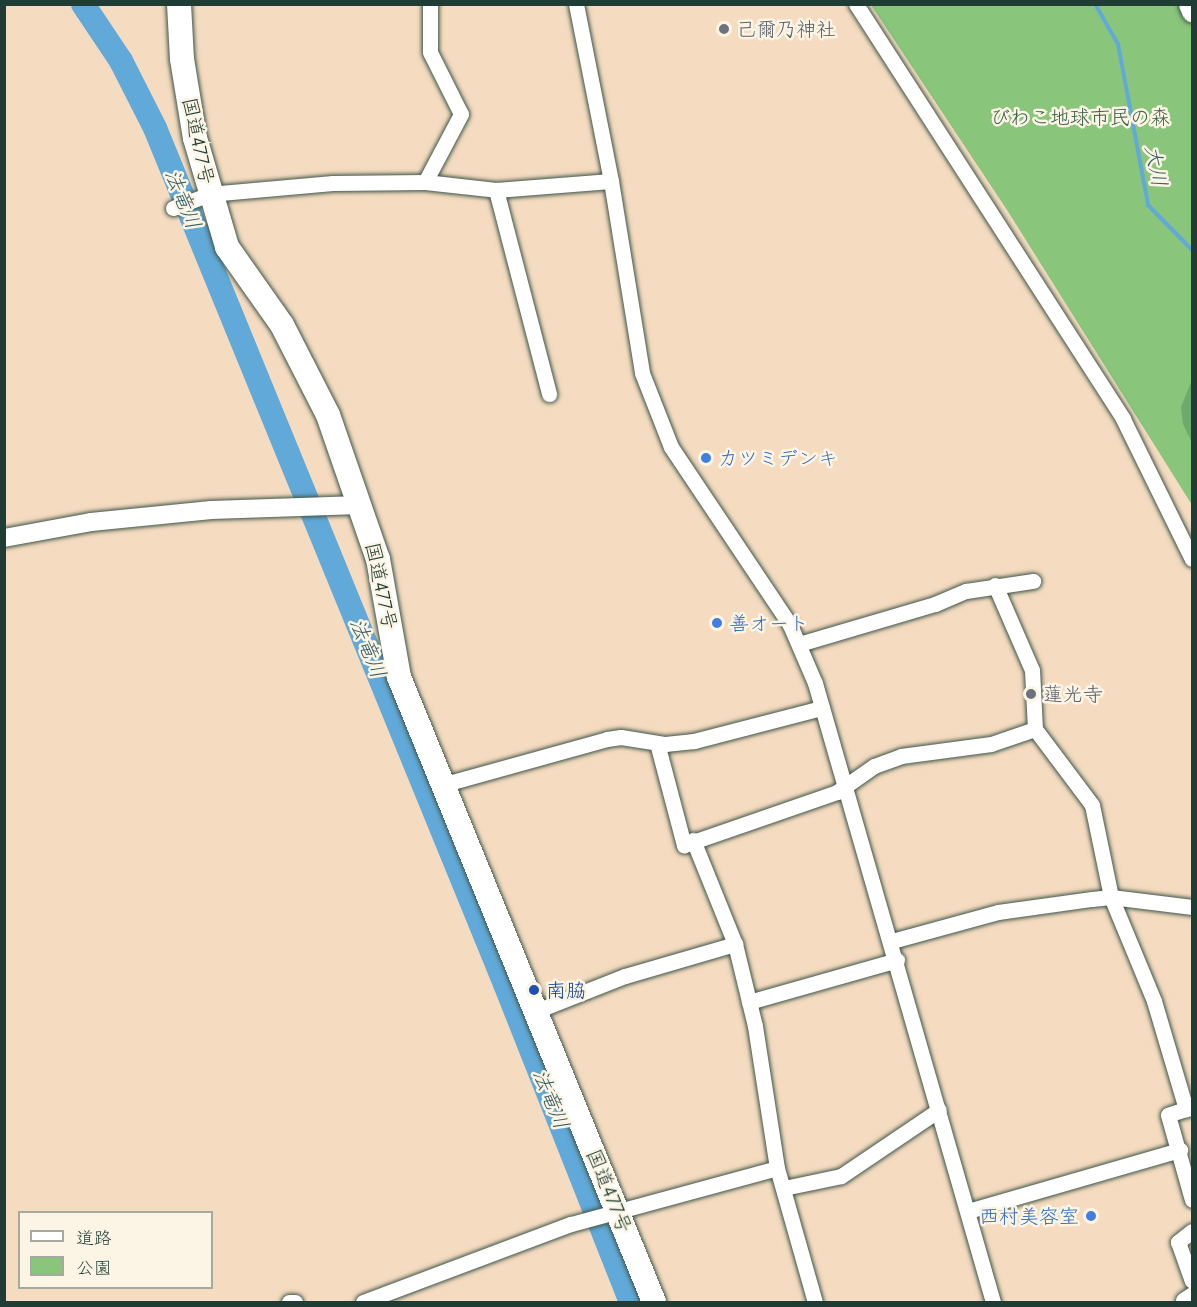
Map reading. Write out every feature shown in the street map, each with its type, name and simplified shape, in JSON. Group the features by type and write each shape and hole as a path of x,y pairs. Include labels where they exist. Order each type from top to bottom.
{"highway":[{"name":"国道477号","path":"178,4 189,104 206,194 227,248 282,325 309,372 360,505 378,559 399,678 445,784 654,1302"}],"main road":[{"path":"1189,4 1192,11"}],"street":[{"path":"425,182 461,114 430,52 430,4"},
{"path":"576,4 611,181 642,373 671,447 758,572 799,644 846,783 993,1302"},
{"path":"856,4 1123,419 1192,559"},
{"path":"173,208 206,194 333,183 425,182 496,190 611,181"},
{"path":"496,190 549,394"},
{"path":"4,538 92,522 211,510 360,505"},
{"path":"799,644 995,585 1033,581"},
{"path":"995,585 1032,670 1035,729 1092,805 1111,897 1154,1001 1189,1108 1168,1115 1180,1150 1192,1200"},
{"path":"445,784 607,739 621,737 657,743 694,741 822,708"},
{"path":"657,743 684,845 693,840 799,808 837,792 846,783 901,756 991,744 1035,729"},
{"path":"693,840 735,944 749,1002 777,1168 814,1302"},
{"path":"892,941 998,912 1111,897 1192,907"},
{"path":"536,1011 625,976 735,944"},
{"path":"749,1002 897,960"},
{"path":"784,1188 841,1176 939,1110"},
{"path":"968,1211 1180,1150"},
{"path":"363,1302 571,1224 777,1168"},
{"path":"1192,1231 1178,1242 1192,1281"},
{"path":"289,1302 295,1302"}],"green space":[{"name":"びわこ地球市民の森","path":"871,5 1181,5 1192,21 1192,505 1007,210"},
{"path":"1192,380 1192,443 1183,424 1181,407"}],"waterway":[{"name":"法竜川","path":"83,4 121,61 155,128 505,984 631,1302"},
{"name":"大川","path":"1095,4 1118,44 1148,205 1192,250"}],"place":[{"name":"己爾乃神社","path":"724,29"},
{"name":"カツミデンキ","path":"706,458"},
{"name":"善オート","path":"717,623"},
{"name":"蓮光寺","path":"1031,694"},
{"name":"南脇","path":"534,990"},
{"name":"西村美容室","path":"1091,1216"}]}
